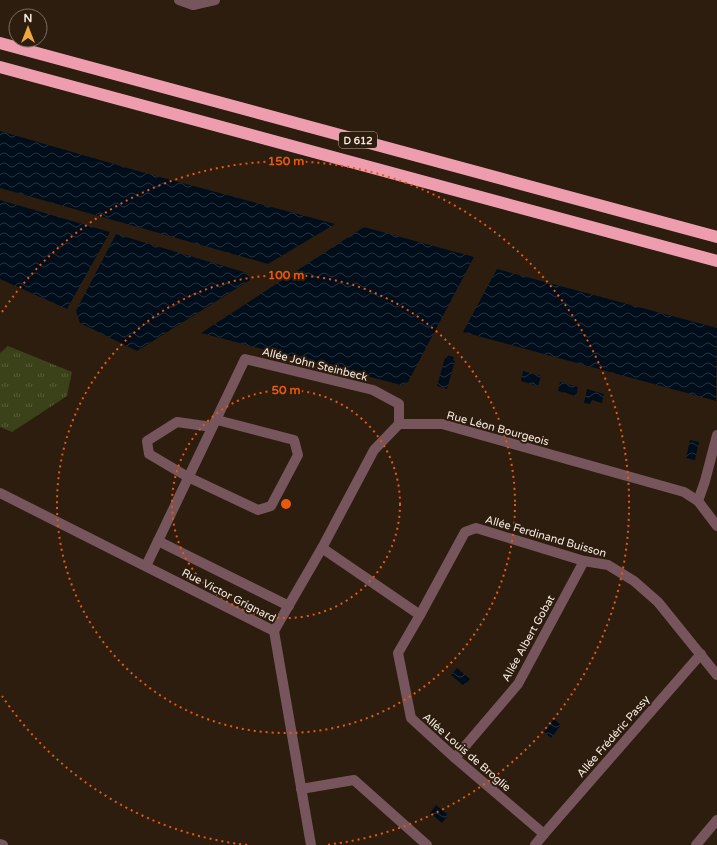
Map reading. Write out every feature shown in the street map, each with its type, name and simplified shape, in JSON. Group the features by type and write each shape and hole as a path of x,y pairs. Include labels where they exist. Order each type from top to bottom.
{"highway":[{"name":"D 612","path":"0,43 717,237"},
{"name":"D 612","path":"0,67 717,261"}],"street":[{"path":"179,0 193,5 215,0"},
{"name":"Allée John Steinbeck","path":"146,566 246,359 373,390 399,404 400,424"},
{"path":"177,422 215,424 294,440 298,455 271,506 258,510 188,477 149,454 147,441 177,422"},
{"path":"274,631 322,548 374,450 400,424"},
{"name":"Rue Léon Bourgeois","path":"400,424 442,424 684,492 698,501 717,526"},
{"path":"698,501 717,435"},
{"name":"Rue Victor Grignard","path":"0,493 274,631 311,845"},
{"name":"Allée Ferdinand Buisson","path":"420,614 466,532 476,528 584,561 608,565 634,582 658,602 717,674"},
{"path":"158,541 289,606"},
{"path":"322,548 420,614"},
{"name":"Allée Albert Gobat","path":"455,758 518,684 584,561"},
{"name":"Allée Louis de Broglie","path":"420,614 398,653 411,718 455,758 544,834"},
{"name":"Allée Frédéric Passy","path":"544,834 701,654"},
{"path":"301,789 354,780 421,843"},
{"path":"696,845 717,820"},
{"path":"535,845 544,834"}],"green space":[{"path":"8,346 72,372 67,396 12,432 0,427 0,353"}],"water":[{"path":"0,131 145,173 335,224 268,264 0,188"},
{"path":"0,200 110,232 67,309 0,279"},
{"path":"364,227 474,257 408,382 401,385 201,333"},
{"path":"116,234 247,273 250,280 137,351 80,323 76,311"},
{"path":"497,269 717,328 716,401 463,332"},
{"path":"447,355 454,357 453,360 455,361 447,389 437,386"},
{"path":"523,371 541,376 538,386 521,381"},
{"path":"560,382 578,387 576,396 558,391"},
{"path":"587,389 604,394 602,403 592,400 590,404 584,403"},
{"path":"690,440 699,442 695,460 686,458"},
{"path":"457,668 470,679 464,686 451,675"},
{"path":"554,719 561,725 551,738 544,732"},
{"path":"436,805 448,815 442,823 430,813"}]}
